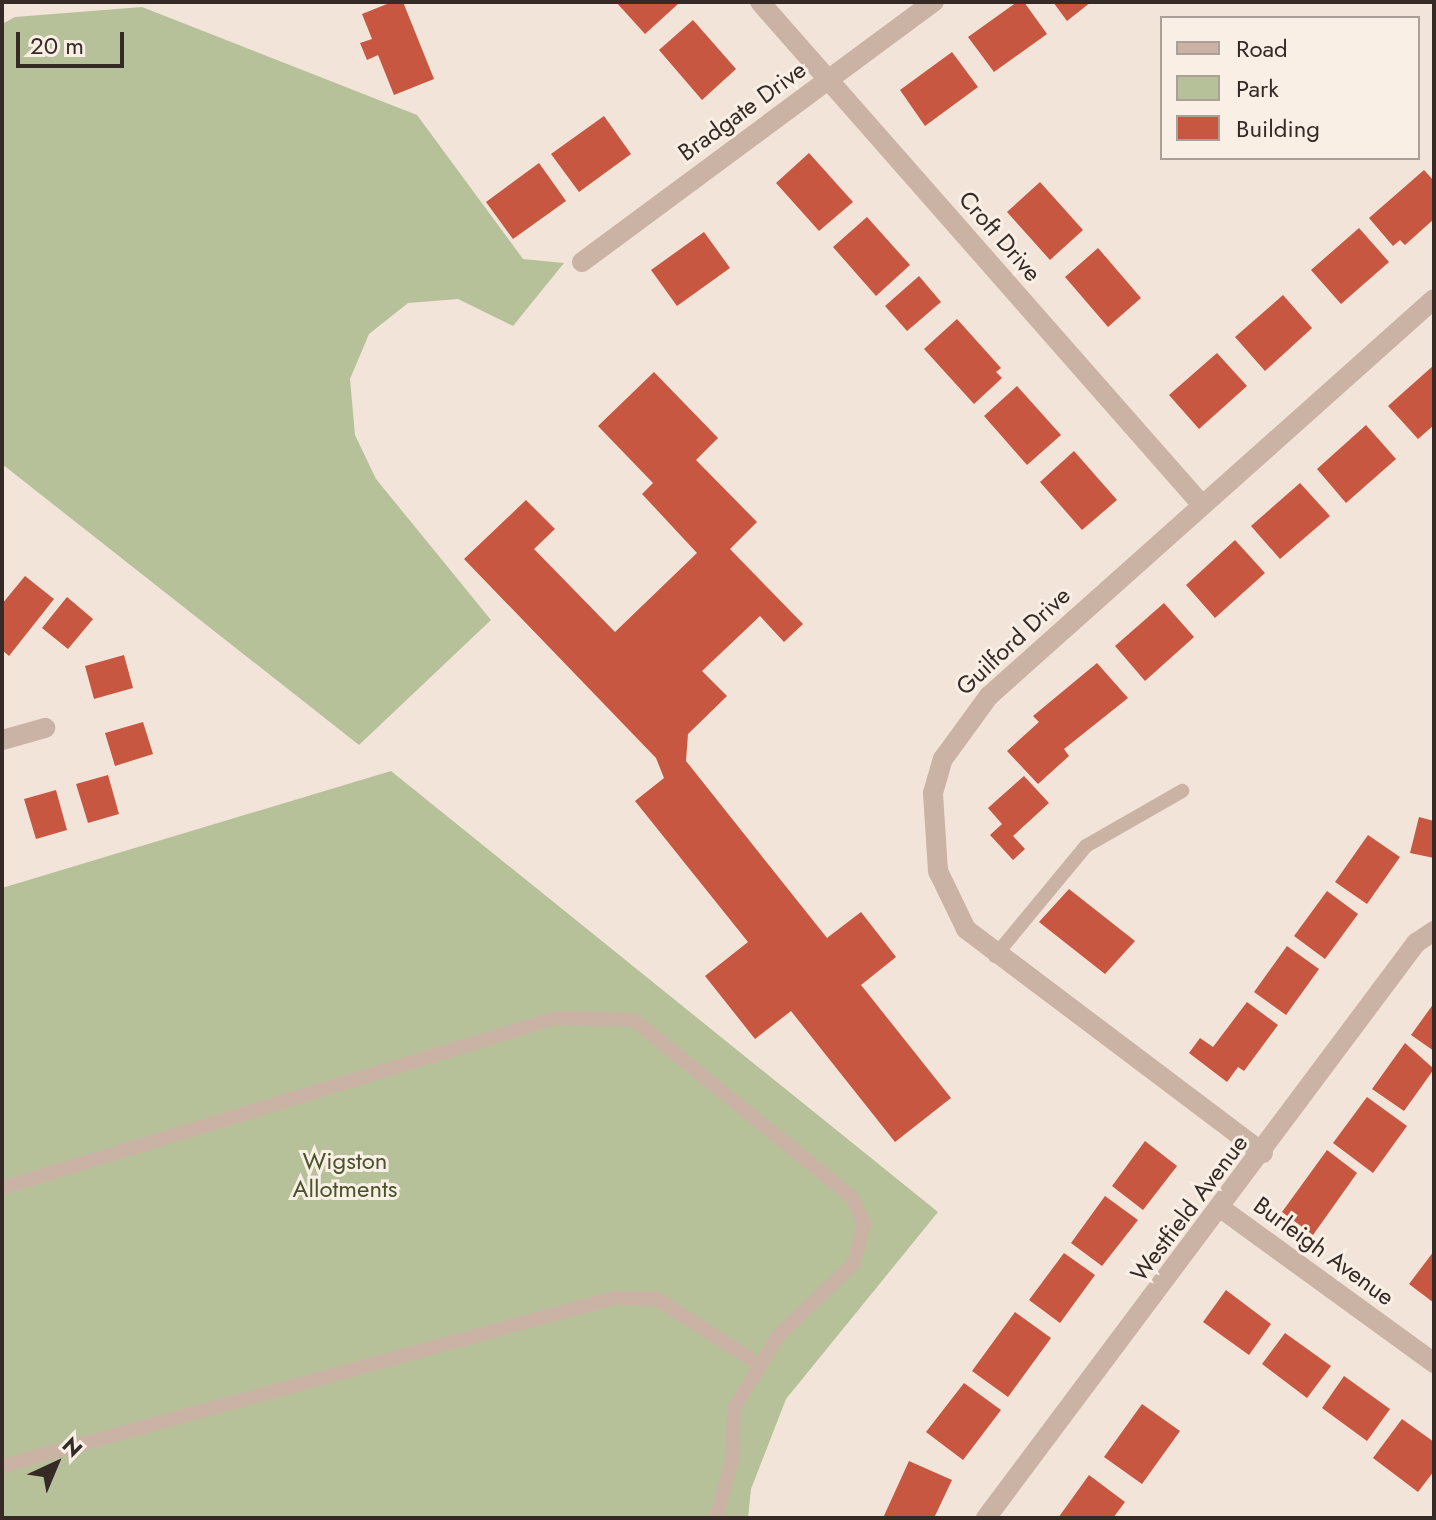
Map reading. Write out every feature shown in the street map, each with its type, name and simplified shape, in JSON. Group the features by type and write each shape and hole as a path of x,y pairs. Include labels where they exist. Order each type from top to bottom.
{"street":[{"name":"Croft Drive","path":"760,2 1202,505"},
{"name":"Bradgate Drive","path":"582,262 934,2"},
{"name":"Guilford Drive","path":"1263,1153 995,956 966,929 938,871 933,793 943,759 989,696 1434,299"},
{"path":"4,735 45,728"},
{"name":"Westfield Avenue","path":"986,1518 1222,1209 1416,943 1434,931"},
{"name":"Burleigh Avenue","path":"1222,1209 1434,1363"}],"lane":[{"path":"995,956 1086,846 1182,791"},
{"path":"2,1188 556,1018 634,1020 852,1197 864,1224 854,1263 779,1335 734,1408 732,1460 716,1518"},
{"path":"2,1466 614,1298 657,1299 760,1365"}],"green space":[{"path":"142,7 417,115 523,259 564,263 513,326 458,299 408,303 369,334 350,379 355,435 376,479 491,620 359,745 2,464 2,24 15,17"},
{"name":"Wigston Allotments","path":"391,771 938,1212 786,1399 751,1489 748,1518 2,1518 2,888"}],"building":[{"path":"392,2 403,2 434,79 394,95 378,55 367,60 360,43 372,39 362,14"},
{"path":"616,2 676,2 678,4 645,34"},
{"path":"1017,2 1024,2 1047,34 994,72 968,37"},
{"path":"1053,2 1091,2 1067,21"},
{"path":"693,20 736,69 702,100 659,50"},
{"path":"952,52 978,87 925,126 900,90"},
{"path":"604,116 631,154 579,192 551,154"},
{"path":"809,153 853,202 819,231 776,183"},
{"path":"539,163 566,201 513,239 486,202"},
{"path":"1424,170 1434,181 1434,219 1405,245 1400,240 1393,246 1369,218"},
{"path":"1040,182 1083,230 1050,260 1007,212"},
{"path":"867,217 910,265 876,296 833,247"},
{"path":"1359,228 1389,262 1341,304 1311,270"},
{"path":"704,232 730,268 677,306 651,270"},
{"path":"1098,248 1141,298 1108,327 1065,277"},
{"path":"919,276 941,302 907,331 885,306"},
{"path":"1283,295 1312,328 1265,371 1235,337"},
{"path":"957,319 1001,368 996,372 1002,378 974,404 924,349"},
{"path":"1217,353 1247,386 1199,429 1169,395"},
{"path":"1434,365 1434,425 1418,439 1388,406"},
{"path":"654,372 718,438 696,460 757,522 730,549 803,624 784,642 760,616 702,671 727,696 688,734 686,761 827,938 861,912 896,957 861,985 951,1098 895,1142 791,1011 755,1039 705,976 748,942 635,801 664,778 656,758 464,559 526,500 555,529 534,549 615,632 697,553 642,494 653,483 598,426"},
{"path":"1017,386 1061,435 1027,465 984,416"},
{"path":"1366,425 1396,459 1346,503 1317,469"},
{"path":"1074,451 1117,500 1082,530 1040,482"},
{"path":"1300,483 1330,516 1280,559 1251,526"},
{"path":"1235,540 1265,573 1215,618 1186,585"},
{"path":"25,576 54,599 9,656 2,650 2,604"},
{"path":"67,597 93,619 68,649 42,628"},
{"path":"1164,603 1194,637 1145,681 1115,646"},
{"path":"124,655 133,688 94,699 85,666"},
{"path":"1097,663 1128,698 1064,749 1069,756 1038,784 1007,751 1039,722 1033,716"},
{"path":"143,722 153,754 115,766 105,733"},
{"path":"108,775 119,814 88,823 76,784"},
{"path":"1024,776 1049,803 1013,836 1025,849 1013,860 990,835 1002,824 988,808"},
{"path":"56,790 67,830 36,839 24,799"},
{"path":"1419,817 1434,821 1434,858 1410,853"},
{"path":"1368,835 1400,857 1367,904 1335,882"},
{"path":"1069,889 1135,941 1105,974 1039,922"},
{"path":"1327,891 1358,914 1325,959 1294,936"},
{"path":"1287,946 1319,969 1286,1015 1254,992"},
{"path":"1247,1002 1278,1025 1244,1071 1238,1067 1227,1082 1189,1053 1200,1038 1213,1047"},
{"path":"1434,1003 1434,1051 1411,1035"},
{"path":"1405,1043 1434,1069 1404,1111 1372,1089"},
{"path":"1367,1097 1407,1126 1373,1173 1333,1143"},
{"path":"1145,1141 1177,1166 1143,1210 1112,1186"},
{"path":"1327,1150 1357,1173 1313,1235 1282,1212"},
{"path":"1105,1196 1138,1220 1102,1266 1071,1243"},
{"path":"1434,1251 1434,1303 1409,1284"},
{"path":"1064,1253 1095,1275 1060,1323 1029,1300"},
{"path":"1226,1290 1271,1324 1249,1355 1203,1322"},
{"path":"1015,1312 1051,1338 1008,1397 972,1371"},
{"path":"1285,1333 1331,1366 1307,1398 1262,1364"},
{"path":"1344,1376 1390,1409 1367,1441 1322,1408"},
{"path":"964,1383 1001,1410 963,1460 926,1432"},
{"path":"1142,1404 1180,1431 1142,1484 1104,1457"},
{"path":"1402,1419 1434,1442 1434,1471 1418,1492 1373,1458"},
{"path":"909,1461 952,1480 934,1518 883,1518"},
{"path":"1089,1475 1125,1502 1113,1518 1058,1518"}]}
